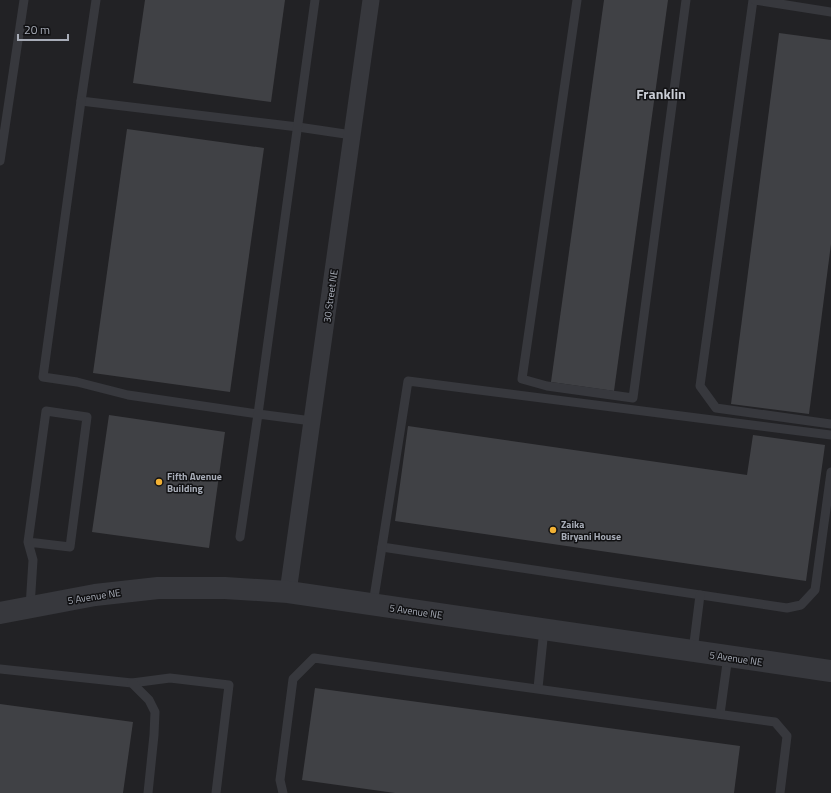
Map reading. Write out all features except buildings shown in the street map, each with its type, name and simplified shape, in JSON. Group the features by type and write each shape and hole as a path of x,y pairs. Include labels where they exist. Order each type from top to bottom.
{"street":[{"name":"30 Street NE","path":"288,592 371,0"},
{"name":"5 Avenue NE","path":"0,613 95,596 158,588 225,588 288,592 831,671"}],"lane":[{"path":"0,161 24,0"},
{"path":"96,0 43,377 77,382 128,396 312,421"},
{"path":"240,537 315,0"},
{"path":"577,0 522,379 547,386 633,398 686,0"},
{"path":"831,12 754,0 700,386 716,408 831,424"},
{"path":"81,101 298,127 352,135"},
{"path":"373,605 408,381 831,435"},
{"path":"28,542 70,547 87,417 46,412 28,542 33,560 30,607"},
{"path":"382,547 787,608 801,605 815,590 831,472"},
{"path":"693,651 700,595"},
{"path":"538,688 544,629"},
{"path":"720,714 728,656"},
{"path":"283,793 280,780 293,679 314,658 775,722 787,736 780,793"},
{"path":"0,669 132,683 170,678 229,685 216,793"},
{"path":"132,683 149,700 155,712 148,793"}],"shaded area":[{"path":"0,0 831,0 831,793 0,793"}],"place":[{"name":"Fifth Avenue Building","path":"159,482"},
{"name":"Zaika Biryani House","path":"553,530"}],"district":[{"name":"Franklin","path":"661,94"}]}
